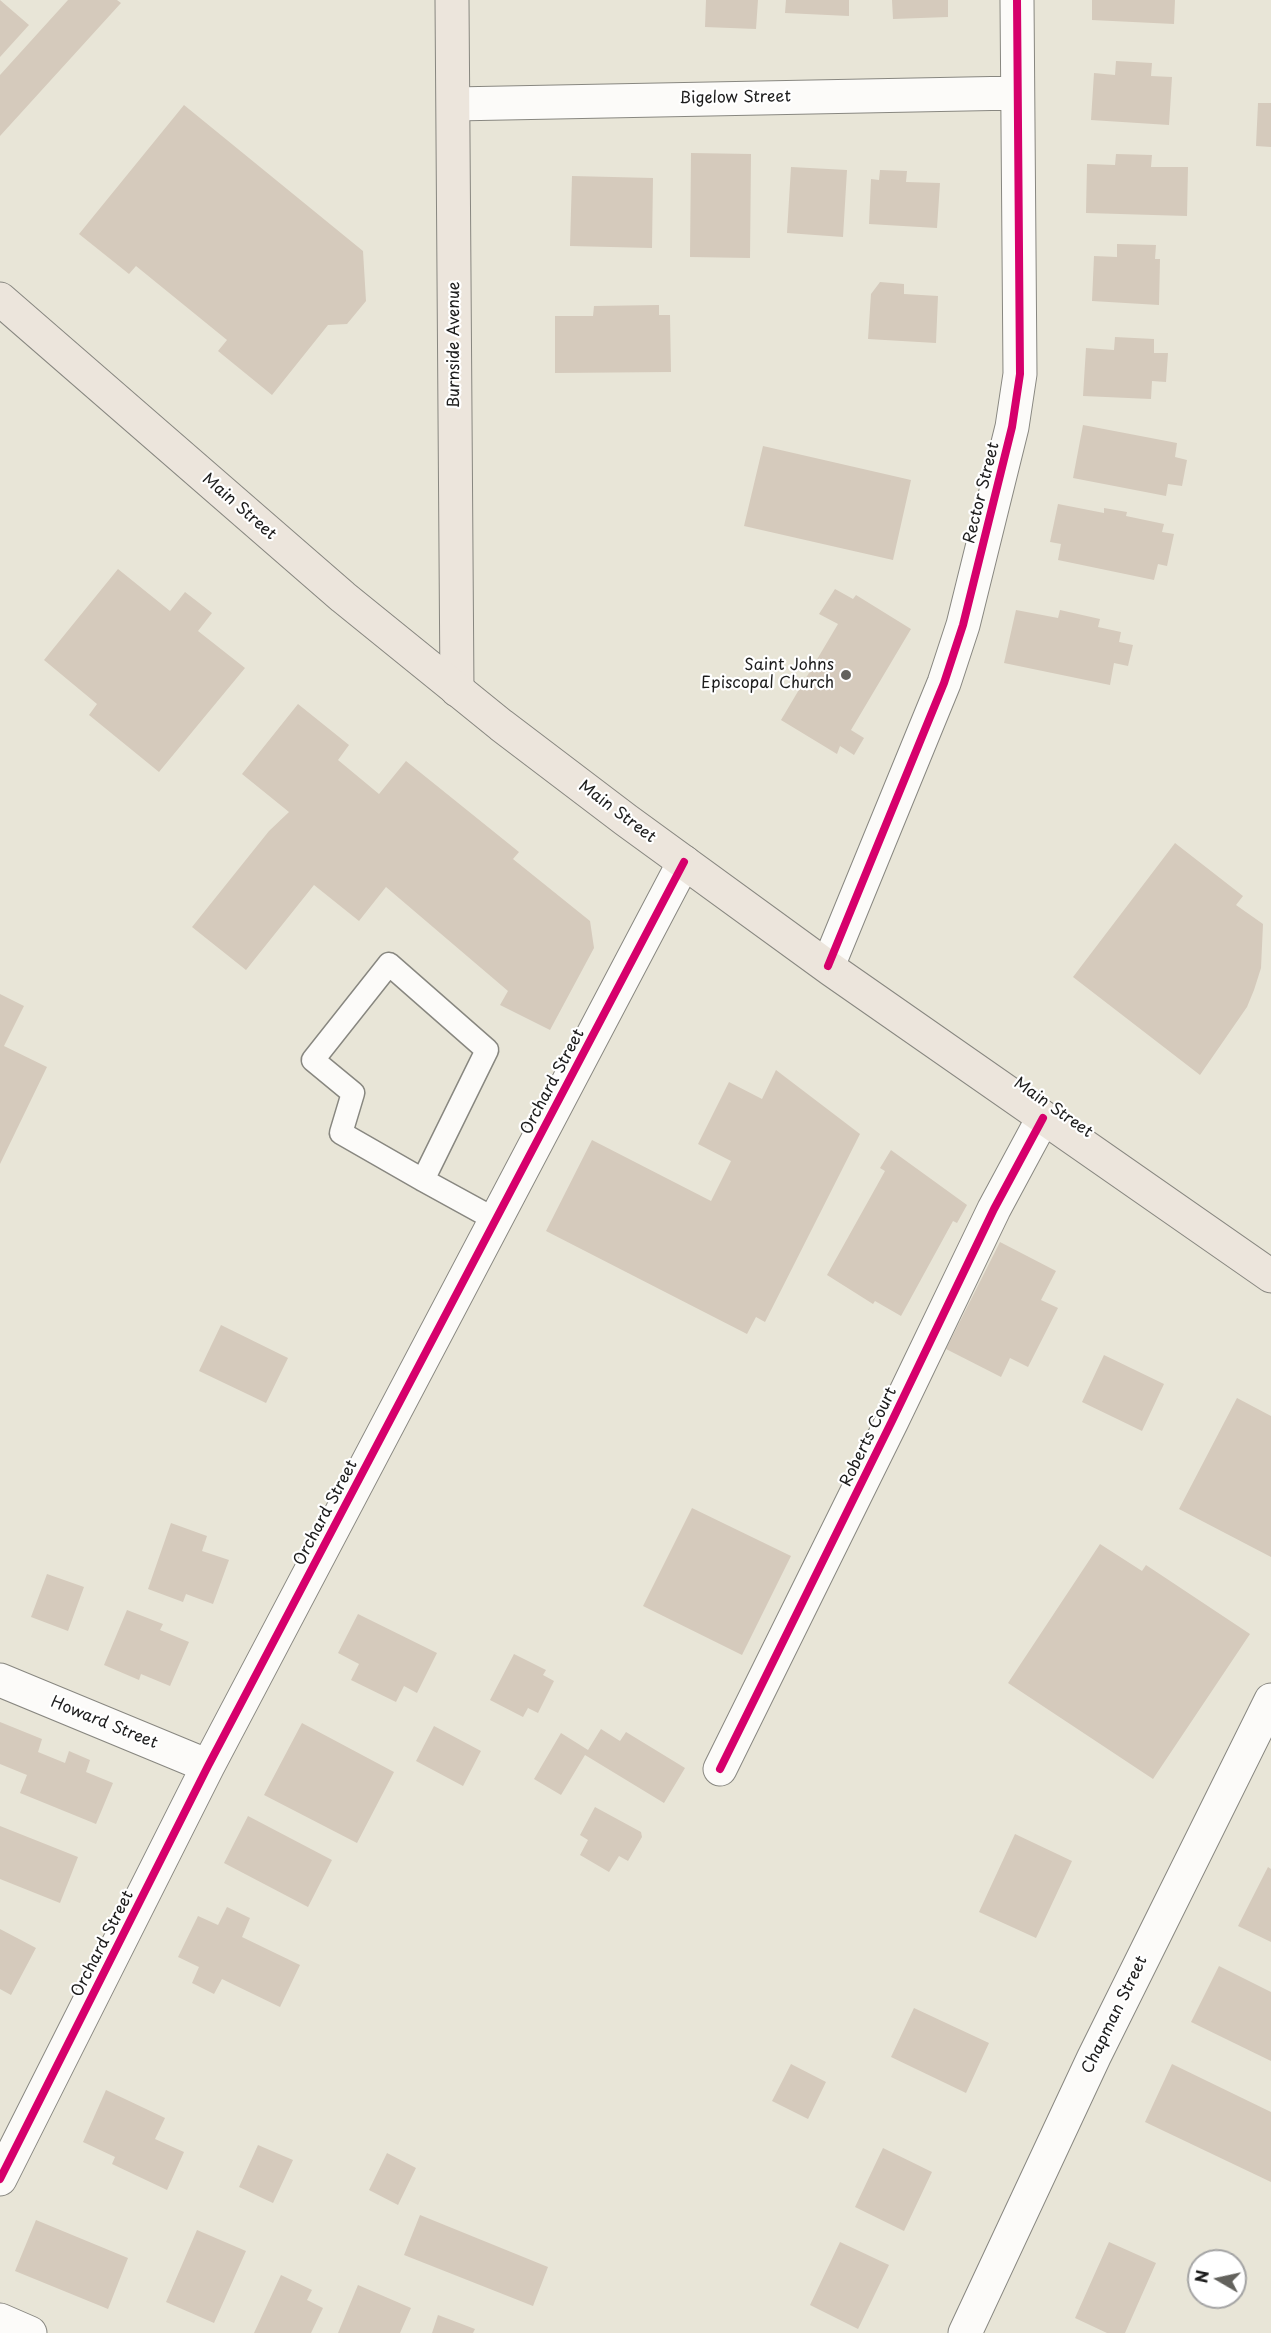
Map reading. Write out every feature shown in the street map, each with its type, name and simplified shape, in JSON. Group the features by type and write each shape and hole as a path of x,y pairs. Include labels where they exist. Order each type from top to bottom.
{"main road":[{"name":"Burnside Avenue","path":"452,0 458,690"},
{"name":"Main Street","path":"0,299 336,591 458,690 684,862 828,966 1271,1276"}],"street":[{"name":"Rector Street","path":"828,966 947,673 963,625 1012,427 1020,374 1017,0"},
{"name":"Bigelow Street","path":"453,104 1017,93"},
{"name":"Orchard Street","path":"0,2179 208,1766 684,862"},
{"name":"Roberts Court","path":"720,1769 994,1209 1043,1118"},
{"name":"Howard Street","path":"0,1680 208,1766"},
{"name":"Chapman Street","path":"965,2333 1094,2057 1271,1700"},
{"path":"0,2320 30,2333"}],"lane":[{"path":"423,1180 487,1050 389,964 313,1060 353,1093 341,1133 423,1180 496,1220"}],"building":[{"path":"0,0 29,25 0,57"},
{"path":"68,0 117,0 121,3 0,136 0,75"},
{"path":"706,0 758,0 756,29 705,27"},
{"path":"786,0 849,0 849,16 785,13"},
{"path":"892,0 948,0 948,17 893,19"},
{"path":"1092,0 1175,0 1174,24 1092,20"},
{"path":"1116,61 1152,63 1151,76 1172,77 1169,125 1091,120 1094,73 1115,75"},
{"path":"1258,103 1271,103 1271,147 1256,146"},
{"path":"184,105 363,251 366,301 347,324 328,325 272,395 218,351 227,340 136,266 129,274 79,234"},
{"path":"691,153 751,154 750,258 690,257"},
{"path":"1116,154 1152,155 1151,167 1188,167 1187,216 1086,213 1087,164 1115,165"},
{"path":"791,167 847,170 843,237 787,233"},
{"path":"880,170 907,171 906,182 940,183 937,228 869,224 871,179 879,180"},
{"path":"572,176 653,178 652,248 570,246"},
{"path":"1117,244 1156,245 1155,259 1160,259 1159,305 1092,301 1094,256 1117,257"},
{"path":"880,282 904,284 904,294 938,296 936,343 868,339 871,294"},
{"path":"659,305 659,315 670,315 671,372 555,373 555,316 593,316 594,306"},
{"path":"1115,337 1154,339 1154,353 1168,353 1166,382 1152,381 1151,399 1083,396 1086,348 1114,350"},
{"path":"1083,425 1177,443 1175,457 1187,460 1182,486 1168,484 1166,496 1073,478"},
{"path":"763,446 911,480 893,560 744,526"},
{"path":"1058,504 1104,513 1104,508 1127,512 1126,516 1164,524 1162,532 1174,534 1167,566 1158,564 1154,580 1058,560 1061,544 1050,542"},
{"path":"118,569 170,611 185,592 212,613 198,631 245,668 159,772 89,715 97,704 44,660"},
{"name":"Saint Johns Episcopal Church","path":"835,589 853,599 856,595 911,629 851,730 864,738 854,755 840,746 837,754 781,720 838,624 819,614"},
{"path":"1016,610 1058,618 1060,610 1100,619 1098,627 1121,632 1119,642 1133,645 1128,666 1114,663 1110,685 1004,663"},
{"path":"298,704 349,745 338,760 379,794 406,761 519,852 513,859 590,921 594,948 550,1030 500,1005 508,991 386,887 359,921 314,885 246,970 192,927 269,831 289,812 242,774"},
{"path":"1175,843 1243,896 1236,905 1263,924 1261,968 1247,1007 1200,1075 1073,977"},
{"path":"0,994 24,1006 4,1046 47,1067 0,1164"},
{"path":"776,1070 860,1134 765,1322 756,1317 747,1334 546,1231 592,1140 711,1201 731,1161 698,1144 729,1082 762,1099"},
{"path":"891,1150 967,1205 957,1223 953,1221 901,1316 875,1301 873,1304 827,1275 885,1171 880,1168"},
{"path":"1000,1242 1056,1271 1041,1300 1058,1308 1028,1367 1010,1358 1001,1377 946,1349"},
{"path":"221,1325 288,1358 266,1403 199,1371"},
{"path":"1104,1355 1164,1384 1142,1431 1082,1402"},
{"path":"1237,1398 1271,1416 1271,1557 1179,1509"},
{"path":"692,1508 791,1556 742,1655 643,1606"},
{"path":"171,1523 207,1536 202,1551 229,1560 213,1604 186,1594 183,1602 148,1589"},
{"path":"1100,1544 1142,1571 1146,1565 1250,1634 1153,1779 1008,1683"},
{"path":"47,1574 84,1587 68,1631 31,1617"},
{"path":"127,1610 163,1624 160,1630 189,1642 170,1686 141,1674 139,1680 104,1665"},
{"path":"358,1614 437,1653 417,1693 404,1686 396,1702 351,1680 359,1664 338,1653"},
{"path":"514,1654 546,1670 543,1675 554,1681 538,1713 528,1708 523,1717 490,1700"},
{"path":"0,1722 42,1739 38,1752 65,1763 69,1751 90,1760 86,1772 113,1783 96,1824 20,1793 27,1775 0,1764"},
{"path":"302,1723 394,1772 357,1843 264,1795"},
{"path":"434,1726 481,1751 463,1786 416,1761"},
{"path":"601,1729 620,1741 626,1732 685,1768 664,1803 585,1755 561,1795 534,1779 561,1733 588,1750"},
{"path":"595,1807 641,1832 642,1837 628,1861 619,1856 609,1872 580,1855 588,1840 580,1835"},
{"path":"248,1816 332,1860 308,1907 224,1863"},
{"path":"0,1826 78,1857 60,1903 0,1879"},
{"path":"1015,1834 1072,1861 1036,1938 979,1912"},
{"path":"1268,1867 1271,1869 1271,1942 1238,1926"},
{"path":"227,1907 250,1918 242,1937 300,1965 280,2007 222,1979 214,1994 192,1983 199,1967 178,1957 198,1916 218,1925"},
{"path":"0,1929 36,1948 11,1995 0,1989"},
{"path":"1219,1966 1271,1992 1271,2061 1191,2022"},
{"path":"914,2008 989,2043 966,2093 891,2057"},
{"path":"791,2064 826,2082 808,2119 772,2101"},
{"path":"1172,2064 1271,2112 1271,2182 1145,2122"},
{"path":"106,2090 165,2118 155,2139 184,2152 167,2190 112,2164 115,2157 83,2142"},
{"path":"258,2145 293,2160 273,2203 239,2187"},
{"path":"883,2148 932,2172 904,2231 855,2207"},
{"path":"387,2153 416,2168 398,2205 369,2190"},
{"path":"420,2215 548,2267 533,2306 404,2255"},
{"path":"36,2220 128,2258 108,2309 15,2271"},
{"path":"197,2230 246,2251 214,2323 166,2302"},
{"path":"840,2242 889,2265 858,2329 810,2305"},
{"path":"1109,2242 1156,2263 1125,2333 1107,2333 1075,2318"},
{"path":"281,2275 312,2290 307,2300 323,2308 311,2333 254,2333"},
{"path":"358,2285 411,2308 400,2333 338,2333"},
{"path":"438,2315 475,2329 473,2333 432,2333"}],"cycle path":[{"path":"828,966 944,683 963,625 1012,427 1020,374 1017,0"},
{"path":"0,2179 208,1766 684,862"},
{"path":"720,1769 994,1209 1043,1118"}],"place":[{"name":"Saint Johns Episcopal Church","path":"846,675"}]}
